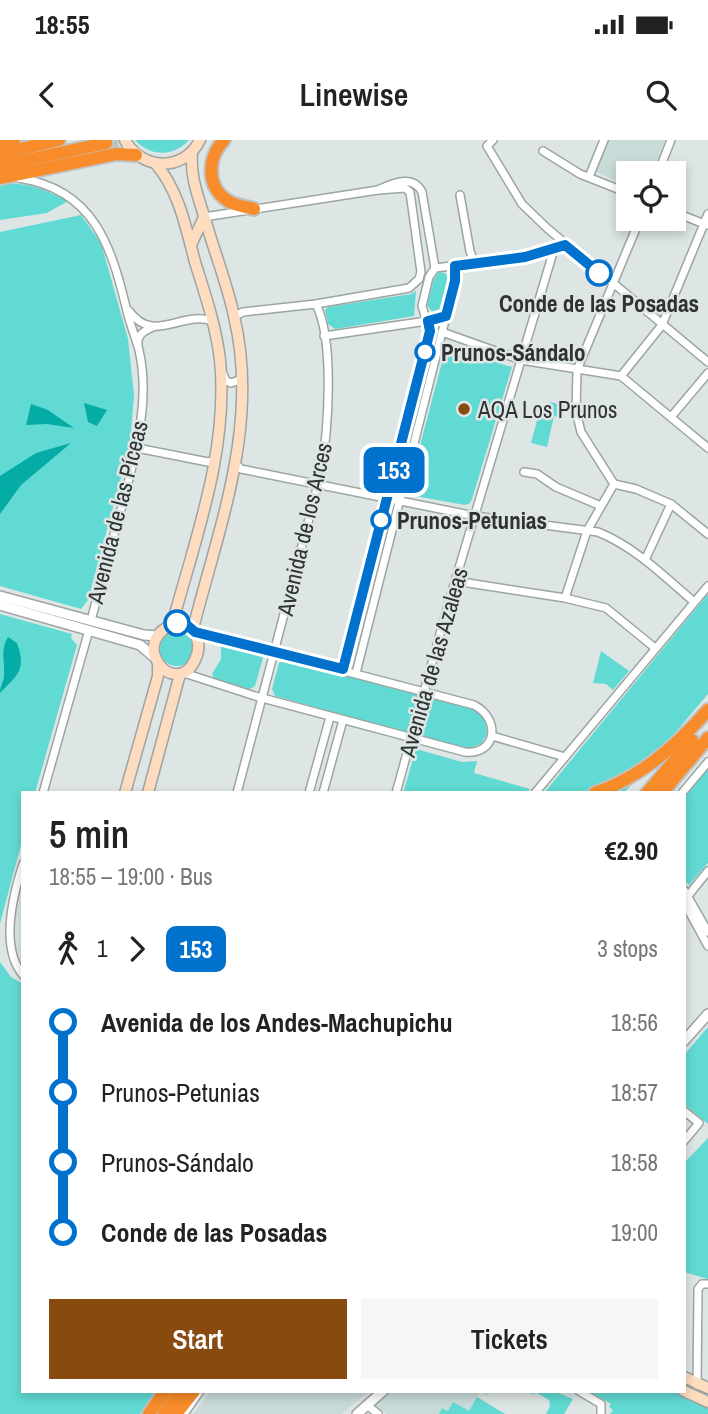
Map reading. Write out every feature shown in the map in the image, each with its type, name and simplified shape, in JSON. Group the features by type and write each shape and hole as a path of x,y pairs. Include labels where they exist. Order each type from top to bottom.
{"highway":[{"path":"0,143 14,140"},
{"path":"0,154 59,140"},
{"path":"224,140 214,152 212,160 214,183 220,193 233,204 254,209"},
{"path":"2,173 106,143"},
{"path":"2,173 119,153 136,155"},
{"path":"600,791 626,780 652,763 678,743 708,710"},
{"path":"649,791 708,721"},
{"path":"664,791 708,738"},
{"path":"149,1414 164,1393"},
{"path":"163,1414 179,1393"},
{"path":"176,1414 192,1393"}],"main road":[{"path":"125,140 136,155 156,164 176,162 192,152 200,140"},
{"path":"149,791 182,673 193,664 199,650 194,631 236,464 241,427 242,379 234,316 192,182 192,152"},
{"path":"156,164 173,188 212,321 220,359 221,408 215,460 172,625"},
{"path":"191,245 204,217"},
{"path":"126,791 158,676 154,646 158,636 172,625 183,624 194,631"},
{"path":"156,661 171,673 182,673"},
{"path":"686,1378 703,1387 704,1394 696,1397"}],"street":[{"path":"493,140 486,146 522,204 565,245 708,362"},
{"path":"589,177 604,140"},
{"path":"663,161 671,140"},
{"path":"543,151 580,174 616,188"},
{"name":"Avenida de las Píceas","path":"2,173 52,187 73,199 98,225 109,246 139,349 143,387 137,448 91,620"},
{"path":"343,669 430,331 422,306 429,277 435,268 420,188 412,181 393,183 378,190"},
{"path":"204,217 378,190 405,188 412,197 421,272 415,284 404,290 243,312 234,316"},
{"path":"412,197 418,192 423,199"},
{"path":"460,195 470,251 475,264"},
{"path":"621,376 662,325 706,225 708,214"},
{"path":"686,217 706,225"},
{"path":"634,231 577,370 576,411 581,432 614,484 636,489 671,504 708,534"},
{"path":"435,268 525,257 565,245"},
{"name":"Avenida de las Azaleas","path":"397,791 455,581 552,256 551,250"},
{"path":"356,673 455,281 455,266"},
{"name":"Avenida de los Arces","path":"238,791 319,484 327,437 327,370 324,336 316,303"},
{"path":"127,308 138,320 153,327"},
{"path":"324,336 446,316"},
{"path":"139,349 138,340 142,332 153,327 202,318 212,321"},
{"path":"442,332 522,360 621,376 708,448"},
{"path":"220,359 226,381 231,383 242,379"},
{"path":"671,417 708,373"},
{"path":"137,448 208,462 215,460"},
{"path":"236,464 241,470 475,516 598,532 615,539 645,560 694,601"},
{"path":"524,472 537,474 556,487 601,506"},
{"path":"565,598 587,531 614,484"},
{"path":"645,560 671,504"},
{"path":"455,581 565,598 606,608 655,648"},
{"path":"536,791 708,586"},
{"path":"0,596 144,635 158,636"},
{"path":"0,605 141,645 156,661"},
{"path":"89,630 91,620"},
{"name":"Avenida de las Píceas","path":"44,791 89,630"},
{"path":"182,673 263,698 472,753 484,747 492,736 492,724 481,709 343,669 194,631"},
{"path":"310,791 330,716"},
{"path":"324,791 343,720"},
{"path":"492,736 565,757"},
{"path":"684,791 708,762"},
{"path":"686,895 708,871"},
{"path":"21,872 4,938 9,960 21,973"},
{"path":"686,898 708,932"},
{"path":"686,898 708,946"},
{"path":"699,1023 708,1007"},
{"path":"686,1039 708,1014"},
{"path":"686,1113 699,1123 686,1139"},
{"path":"703,1387 698,1289 702,1284 708,1284"},
{"path":"184,1414 199,1393"},
{"path":"357,1414 381,1393"},
{"path":"582,1393 601,1404 601,1414"},
{"path":"367,1405 378,1414"}],"shaded area":[{"path":"135,140 189,140 176,150 162,153 148,150"},
{"path":"609,140 665,140 657,161 616,161 616,181 596,172"},
{"path":"0,183 35,187 68,201 47,213 0,220"},
{"path":"81,215 101,243 128,339 134,395 130,444 88,600 81,609 0,586 0,232"},
{"path":"439,272 445,273 449,278 442,308 433,313 427,305 434,279"},
{"path":"416,291 414,316 335,329 328,324 325,310 328,307"},
{"name":"AQA Los Prunos","path":"446,347 512,367 472,499 465,505 415,496 409,487"},
{"path":"550,402 566,406 563,418 554,416 547,447 531,443 539,413 547,415"},
{"path":"84,403 107,410 97,426 88,422"},
{"path":"31,404 48,410 74,428 47,424 26,425"},
{"path":"71,443 21,485 0,514 0,476 36,453"},
{"path":"708,594 708,694 626,791 546,791"},
{"path":"0,614 72,634 71,638 77,645 36,791 21,791 21,845 0,924"},
{"path":"177,632 189,637 194,649 189,661 177,666 165,661 160,649 165,637"},
{"path":"8,637 17,643 21,660 19,672 0,693 4,676 4,646"},
{"path":"226,644 260,652 263,658 255,686 250,689 215,679 212,674 221,659 221,646"},
{"path":"601,651 629,671 613,690 606,684 593,683"},
{"path":"285,659 475,710 485,719 487,734 481,744 466,749 275,696 272,689 279,663"},
{"path":"416,749 462,762 477,761 474,773 530,789 528,791 404,791"},
{"path":"708,769 708,863 689,885 686,882 686,795"},
{"path":"0,962 11,977 21,983 21,1393 155,1393 140,1414 0,1414"},
{"path":"708,1027 708,1124 686,1106 686,1053"},
{"path":"708,1138 708,1279 686,1273 686,1161"},
{"path":"209,1393 366,1393 342,1414 193,1414"},
{"path":"389,1393 479,1393 469,1411 448,1411 442,1408 439,1414 387,1414 374,1406"},
{"path":"537,1393 559,1393 573,1399 564,1414 546,1414 550,1406 549,1400"},
{"path":"592,1393 677,1393 708,1407 708,1414 610,1414 613,1410 609,1407 611,1404"},
{"path":"477,1397 505,1414 439,1414 442,1408 448,1411 453,1402 469,1411"}],"tunnel":[{"path":"106,143 120,140"}],"bus line":[{"name":"153","path":"177,623 188,626 195,632 343,669 430,331 428,321 446,316 455,281 455,266 525,257 565,245 599,273"}],"place":[{"name":"Conde de las Posadas","path":"599,273"},
{"name":"Prunos-Sándalo","path":"425,352"},
{"name":"AQA Los Prunos","path":"464,409"},
{"name":"Prunos-Petunias","path":"381,520"}]}
